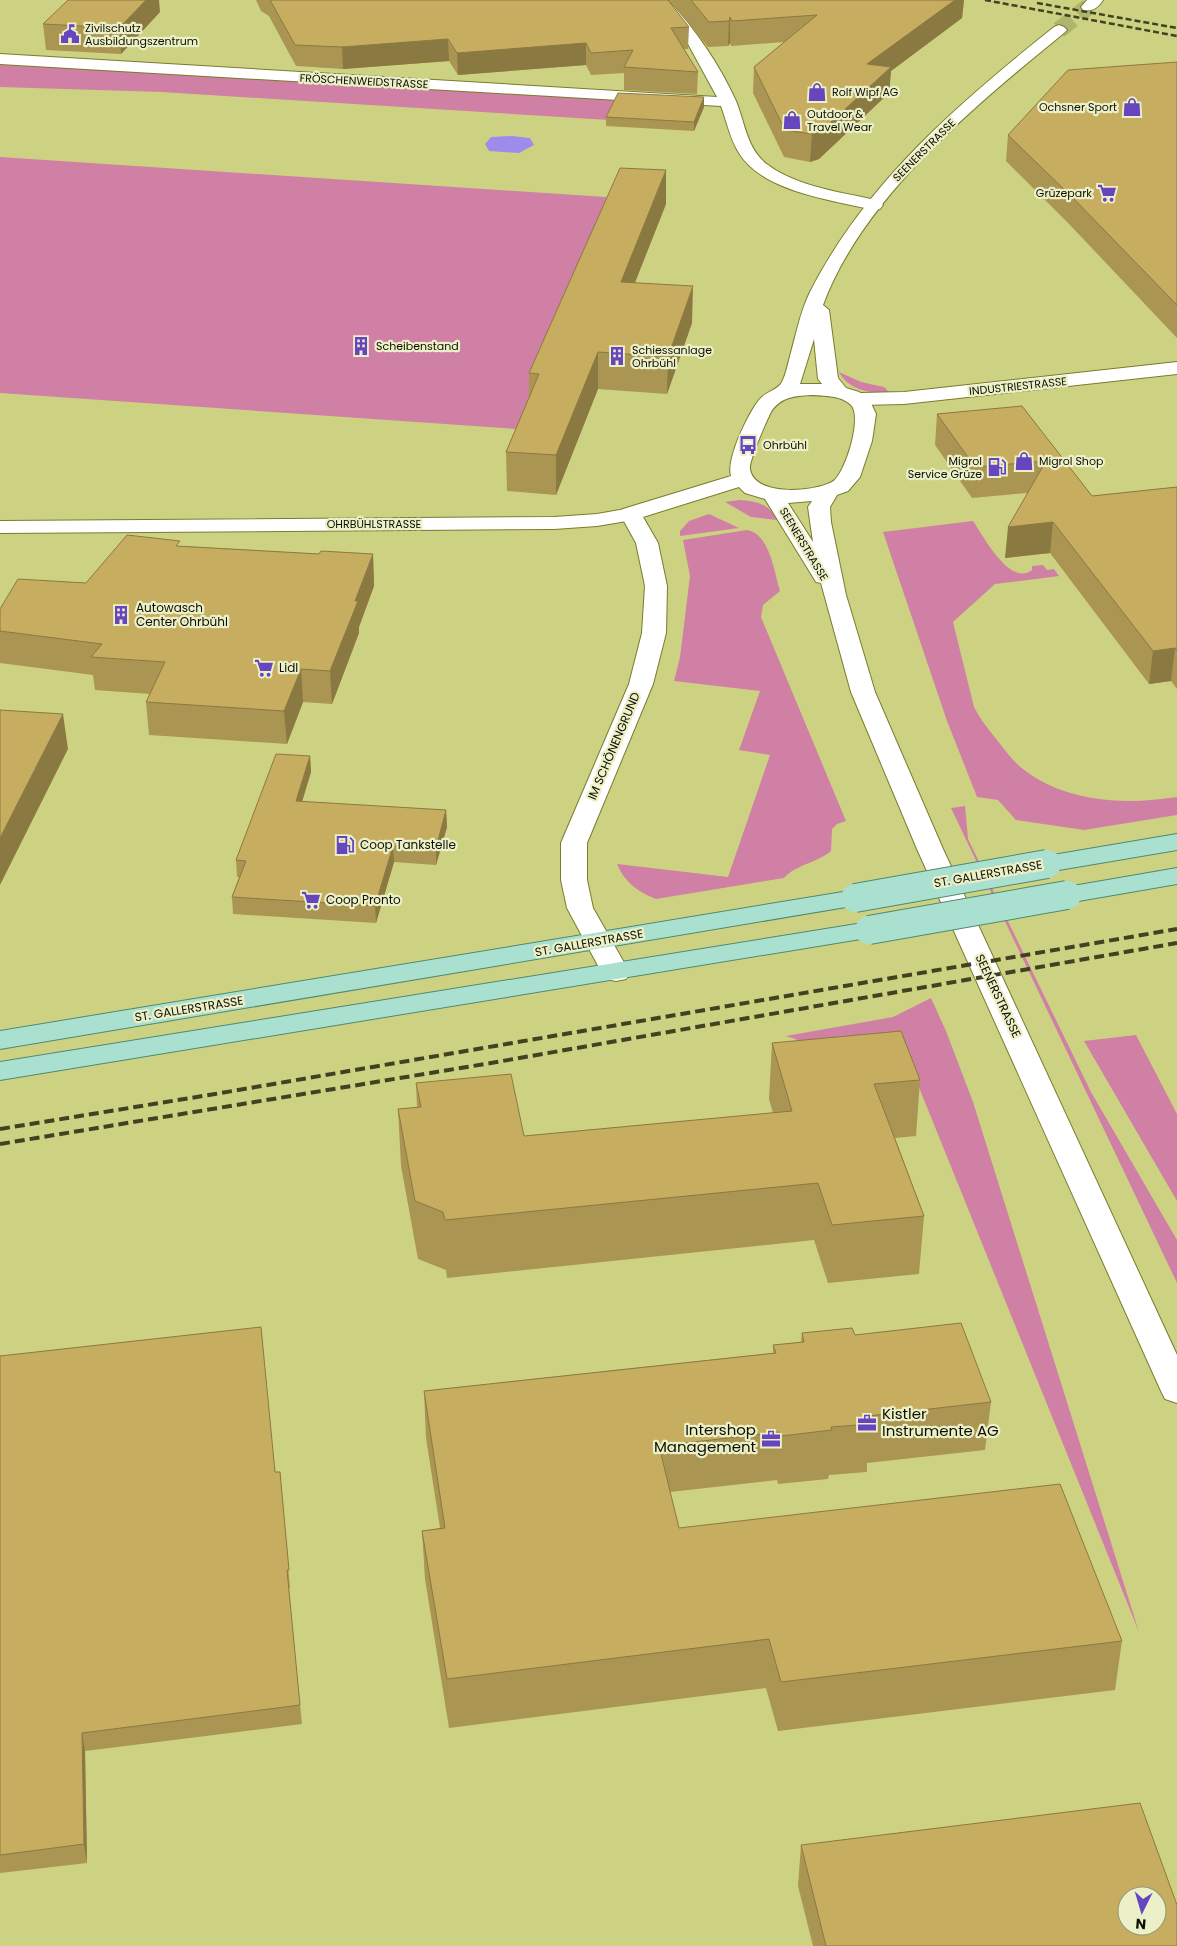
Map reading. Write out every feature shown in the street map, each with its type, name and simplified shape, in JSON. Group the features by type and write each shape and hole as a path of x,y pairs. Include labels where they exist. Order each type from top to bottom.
{"main road":[{"path":"660,0 680,21 694,41 728,102 742,146 756,162 774,176 822,192 874,205"},
{"name":"SEENERSTRASSE","path":"785,392 793,380 818,295 838,256 874,205 895,178 977,98 1059,30"},
{"name":"FRÖSCHENWEIDSTRASSE","path":"0,59 728,102"},
{"path":"818,295 828,379 838,391"},
{"name":"INDUSTRIESTRASSE","path":"860,399 904,398 1177,368"},
{"name":"INDUSTRIESTRASSE","path":"866,422 912,410 1177,380"},
{"name":"SEENERSTRASSE","path":"860,399 838,391 811,389 785,392 775,396 764,407 740,466 739,473 742,479 749,485 772,494 801,497 828,493 846,483 850,477 866,422"},
{"path":"860,399 866,411 866,422"},
{"name":"OHRBÜHLSTRASSE","path":"0,527 554,523 596,520 632,514 742,479"},
{"name":"SEENERSTRASSE","path":"828,493 818,507 820,522 835,595 863,692 926,840 1177,1391"},
{"name":"SEENERSTRASSE","path":"772,494 835,595"},
{"name":"IM SCHÖNENGRUND","path":"616,973 580,908 574,880 574,843 641,684 654,633 656,586 647,542 632,514"},
{"name":"ST. GALLERSTRASSE","path":"0,1040 855,898 1177,842"},
{"path":"0,1071 616,973 1177,876"}],"shaded area":[{"path":"0,59 616,96 609,120 162,92 0,87"},
{"path":"512,136 530,138 534,145 519,153 489,151 485,144 491,137"},
{"path":"0,157 621,198 531,430 0,393"},
{"path":"839,372 861,382 884,387 891,394 861,390 849,383"},
{"path":"739,500 762,504 771,510 777,520 751,517 725,502"},
{"path":"709,514 739,528 680,536 680,531 689,521"},
{"path":"973,521 998,558 1015,572 1024,573 1032,570 1032,566 1043,565 1047,570 1054,569 1059,576 995,584 953,622 974,707 983,721 1015,762 1040,780 1058,789 1077,795 1117,801 1177,797 1177,815 1084,830 1016,820 998,800 977,797 947,721 883,532"},
{"path":"747,530 755,533 766,546 780,591 763,605 761,617 846,821 837,824 832,829 831,851 789,873 784,878 656,899 643,893 628,882 617,864 728,877 770,755 739,750 760,691 674,681 680,657 690,576 683,540"},
{"path":"965,806 968,839 1091,1092 1177,1240 1177,1283 951,808"},
{"path":"931,998 946,1031 973,1102 1139,1632 916,1080 786,1036 893,1017"},
{"path":"1136,1035 1177,1114 1177,1201 1084,1041"}],"building":[{"path":"68,0 146,0 119,28 43,24"},
{"path":"270,0 668,0 689,27 671,28 698,72 624,67 633,50 591,53 586,43 457,53 448,39 342,47 295,45"},
{"path":"691,0 955,0 867,64 891,67 820,132 812,134 785,130 754,67 817,15 732,21 730,17 729,21 709,22"},
{"name":"Grüzepark","path":"1177,62 1177,305 1073,198 1008,135 1068,70"},
{"path":"618,93 704,97 694,122 606,117"},
{"name":"Schiessanlage Ohrbühl","path":"620,168 666,170 621,282 693,286 668,357 598,352 556,455 506,452 539,374 529,373"},
{"path":"1022,406 1092,496 1177,487 1177,651 1175,648 1153,651 1053,522 1008,527 1046,461 975,467 937,414"},
{"path":"127,535 180,541 176,546 319,554 321,551 373,554 355,601 358,601 330,671 301,669 284,711 146,702 165,662 91,657 102,644 0,631 0,609 18,579 86,583"},
{"path":"0,710 63,714 0,838"},
{"path":"276,754 310,756 296,801 446,810 436,848 393,846 375,906 232,897 246,861 236,860"},
{"path":"901,1031 920,1080 874,1084 924,1216 832,1225 818,1183 445,1220 443,1212 415,1201 398,1109 421,1107 416,1083 511,1074 524,1136 792,1111 772,1043"},
{"path":"961,1323 991,1402 868,1416 871,1424 831,1427 832,1430 781,1436 780,1432 659,1446 679,1528 1060,1484 1122,1641 781,1682 769,1639 447,1679 422,1531 445,1528 424,1391 776,1353 773,1345 804,1342 802,1333 852,1328 855,1335"},
{"path":"261,1327 275,1472 280,1472 300,1705 82,1733 84,1844 0,1855 0,1356"},
{"path":"1140,1803 1177,1905 1177,1946 826,1946 801,1845"}],"tunnel":[{"path":"1059,30 1088,7"}],"railway":[{"path":"985,0 1177,36"},
{"path":"1037,3 1177,28"},
{"path":"0,1129 215,1094 1177,929"},
{"path":"0,1144 491,1063 1177,943"}],"place":[{"name":"Zivilschutz Ausbildungszentrum","path":"70,34"},
{"name":"Rolf Wipf AG","path":"817,92"},
{"name":"Ochsner Sport","path":"1132,107"},
{"name":"Outdoor & Travel Wear","path":"792,120"},
{"name":"Grüzepark","path":"1107,193"},
{"name":"Scheibenstand","path":"361,346"},
{"name":"Schiessanlage Ohrbühl","path":"617,356"},
{"name":"Ohrbühl","path":"748,445"},
{"name":"Migrol Shop","path":"1024,461"},
{"name":"Migrol Service Grüze","path":"997,467"},
{"name":"Autowasch Center Ohrbühl","path":"121,615"},
{"name":"Lidl","path":"264,668"},
{"name":"Coop Tankstelle","path":"345,845"},
{"name":"Coop Pronto","path":"311,900"},
{"name":"Kistler Instrumente AG","path":"867,1423"},
{"name":"Intershop Management","path":"771,1439"}]}
